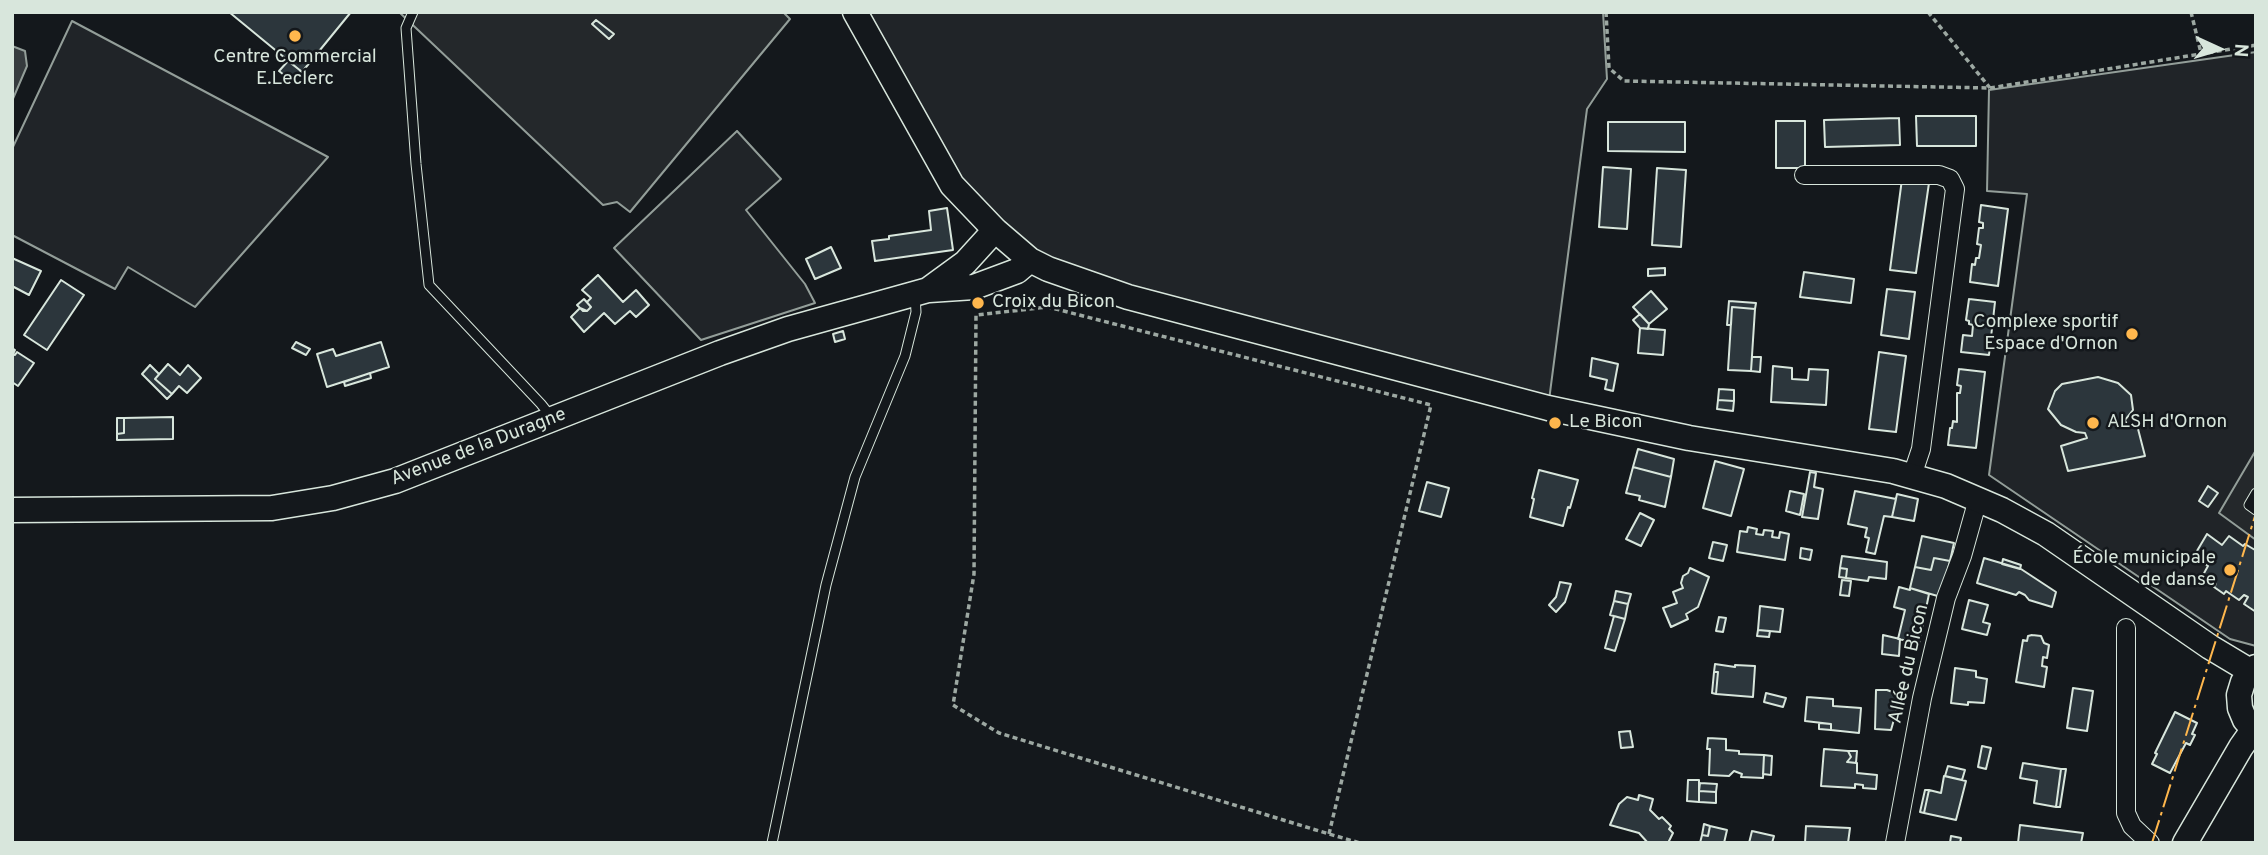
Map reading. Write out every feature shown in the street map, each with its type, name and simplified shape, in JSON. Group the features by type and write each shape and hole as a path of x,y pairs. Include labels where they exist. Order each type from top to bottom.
{"main road":[{"path":"855,12 952,185 995,230 1030,260 1084,283 1128,297 1560,411 1689,438 1849,463 1912,476 1978,499 2046,534 2210,646 2253,669 2243,682 2239,695 2240,708 2254,731 2241,747 2185,843"},
{"name":"Avenue de la Duragne","path":"922,292 965,263 995,230"},
{"name":"Avenue de la Duragne","path":"12,510 272,508 321,500 395,481 720,353 788,329 922,292 974,287 1017,271 1030,260"}],"street":[{"path":"1804,175 1940,174 1950,179 1955,189 1921,449 1912,476"},
{"name":"Allée du Bicon","path":"1895,843 1922,698 1946,598 1962,556 1978,499"},
{"path":"2126,628 2126,813 2132,826 2150,843"}],"lane":[{"path":"413,12 406,27 416,164 429,285 553,419"},
{"path":"772,843 825,585 855,477 905,356 922,292"},
{"path":"2256,493 2249,505 2256,510"}],"path":[{"path":"1606,12 1609,68 1624,81 1990,88 2256,45"},
{"path":"1927,12 1990,88"},
{"path":"2191,12 2201,53"},
{"path":"1329,834 1431,405 1048,307 976,315 974,574 953,705 999,733 1329,834 1360,843"}],"shaded area":[{"path":"399,12 783,12 790,19 630,212 617,202 603,205"},
{"path":"855,12 1603,12 1607,79 1587,109 1548,408 1128,297 995,230"},
{"path":"72,21 328,157 195,307 128,267 115,289 12,235 12,149"},
{"path":"12,46 25,51 27,66 12,101"},
{"name":"Complexe sportif Espace d'Ornon","path":"2256,52 2256,646 2230,639 1989,475 2027,194 1987,191 1989,90"},
{"path":"737,131 781,179 746,210 805,284 815,303 701,340 614,248"},
{"path":"2256,450 2256,540 2219,513"}],"building":[{"name":"Centre Commercial E.Leclerc","path":"229,12 351,12 302,72"},
{"path":"596,20 614,34 609,39 592,24"},
{"path":"288,61 301,71 293,82 279,71"},
{"path":"1916,116 1976,116 1976,146 1917,146"},
{"path":"1899,118 1900,145 1825,147 1824,120"},
{"path":"1776,121 1805,121 1805,168 1776,168"},
{"path":"1608,122 1685,122 1685,152 1608,151"},
{"path":"1603,167 1631,169 1627,229 1599,227"},
{"path":"1657,168 1686,170 1681,247 1652,245"},
{"path":"1902,179 1929,183 1916,273 1890,270"},
{"path":"1981,205 2008,209 1998,286 1970,282 1972,264 1975,265 1976,258 1979,258 1981,245 1977,244 1979,228 1983,228 1983,223 1979,222"},
{"path":"947,208 953,250 875,261 872,241 931,230 929,211"},
{"path":"831,247 841,268 815,279 806,259"},
{"path":"12,258 41,271 29,295 12,286"},
{"path":"1665,268 1665,275 1648,276 1648,269"},
{"path":"1804,272 1854,279 1851,303 1800,297"},
{"path":"598,275 623,302 636,290 649,305 636,317 630,311 615,324 604,313 584,332 571,317 580,308 587,311 591,307 587,302 591,298 582,290"},
{"path":"61,280 84,295 47,350 24,335"},
{"path":"1887,289 1915,292 1909,339 1881,335"},
{"path":"1651,291 1667,309 1649,324 1633,307"},
{"path":"584,299 591,307 587,311 577,305"},
{"path":"1969,299 1995,302 1989,355 1961,352 1963,335 1972,336 1973,325 1966,320"},
{"path":"1729,301 1756,303 1755,309 1732,307 1731,325 1727,325"},
{"path":"1732,307 1755,309 1751,371 1728,370"},
{"path":"1640,314 1649,324 1648,329 1640,328 1633,320"},
{"path":"1640,328 1665,330 1663,355 1638,353"},
{"path":"843,331 845,339 835,342 833,334"},
{"path":"296,342 310,349 306,355 292,348"},
{"path":"381,342 389,367 327,387 317,354 333,349 336,356"},
{"path":"12,348 15,350 13,354 17,352 34,363 18,386 12,382"},
{"path":"1879,352 1906,356 1896,432 1869,429"},
{"path":"1752,357 1761,357 1760,372 1751,371"},
{"path":"1592,358 1618,364 1613,391 1605,389 1607,380 1590,376"},
{"path":"168,364 180,375 188,365 201,378 187,393 179,386 172,394 155,379"},
{"path":"150,365 159,374 155,379 172,394 167,399 142,374"},
{"path":"1773,366 1792,368 1792,379 1808,380 1809,369 1828,370 1826,405 1771,402"},
{"path":"1959,369 1985,372 1976,448 1948,445 1950,428 1953,421 1957,422 1957,393 1960,393 1961,386 1957,385"},
{"path":"370,373 371,378 345,386 344,382"},
{"name":"ALSH d'Ornon","path":"2098,377 2118,383 2131,395 2133,410 2125,420 2127,425 2137,425 2145,456 2068,471 2061,446 2087,438 2085,433 2061,425 2048,409 2055,391 2062,384"},
{"path":"1719,389 1734,390 1734,401 1718,400"},
{"path":"1718,400 1734,401 1733,411 1717,409"},
{"path":"173,417 173,439 117,440 117,434 124,433 124,418"},
{"path":"117,418 124,418 124,433 117,434"},
{"path":"1638,449 1674,459 1671,477 1633,467"},
{"path":"1715,461 1744,469 1731,516 1703,508"},
{"path":"1633,467 1671,477 1665,507 1639,500 1640,496 1626,493"},
{"path":"1539,470 1578,480 1563,526 1530,517"},
{"path":"1810,472 1816,473 1814,487 1823,489 1818,519 1802,517"},
{"path":"1427,482 1449,488 1441,517 1419,511"},
{"path":"2208,486 2218,493 2208,507 2199,501"},
{"path":"1790,491 1804,494 1800,515 1786,511"},
{"path":"1855,491 1896,499 1892,517 1884,516 1875,554 1866,552 1869,538 1865,537 1867,528 1848,524"},
{"path":"1897,494 1918,499 1914,521 1892,517"},
{"path":"1640,513 1654,520 1641,546 1626,539"},
{"path":"1748,527 1757,529 1756,534 1763,535 1764,530 1773,531 1772,537 1779,538 1780,532 1789,534 1785,560 1737,552 1740,531 1747,532"},
{"name":"École municipale de danse","path":"2207,534 2222,545 2229,536 2243,546 2245,544 2255,550 2256,612 2244,604 2248,597 2244,595 2239,600 2226,591 2224,594 2203,575 2208,566 2194,556"},
{"path":"1922,536 1954,543 1950,561 1934,558 1931,570 1915,567"},
{"path":"1713,542 1727,545 1723,561 1709,558"},
{"path":"1801,548 1812,550 1810,560 1800,558"},
{"path":"1842,556 1887,562 1886,579 1869,577 1868,581 1846,578 1847,569 1840,568"},
{"path":"1934,558 1950,561 1941,597 1910,588 1915,567 1931,570"},
{"path":"1984,558 2021,569 2056,592 2052,607 2029,600 2019,592 2016,595 1977,583"},
{"path":"2003,559 2021,565 2020,569 2002,564"},
{"path":"1690,568 1709,577 1698,607 1686,614 1688,619 1671,627 1663,608 1677,603 1673,592 1683,588 1683,576"},
{"path":"1840,568 1847,569 1846,578 1839,577"},
{"path":"1842,580 1851,581 1849,596 1840,595"},
{"path":"1560,582 1571,584 1565,602 1556,612 1549,605 1556,597"},
{"path":"1899,587 1929,594 1919,643 1898,639 1905,610 1894,607"},
{"path":"1616,591 1631,594 1628,604 1614,601"},
{"path":"1969,600 1988,605 1983,622 1990,624 1987,635 1962,629"},
{"path":"1614,601 1628,604 1625,619 1610,615"},
{"path":"1760,606 1783,609 1780,632 1758,630"},
{"path":"1614,616 1625,619 1615,651 1605,648"},
{"path":"1719,617 1726,618 1723,632 1716,631"},
{"path":"1758,630 1770,631 1769,637 1757,636"},
{"path":"1883,635 1900,639 1899,656 1882,654"},
{"path":"2028,636 2041,636 2044,643 2049,645 2047,658 2043,657 2042,666 2047,667 2044,687 2016,682 2023,640 2027,641"},
{"path":"1715,664 1755,666 1753,697 1716,694 1718,672 1714,672"},
{"path":"1955,668 1976,671 1976,677 1987,679 1984,703 1951,703"},
{"path":"1714,672 1718,672 1716,694 1712,693"},
{"path":"2073,688 2093,691 2087,731 2067,728"},
{"path":"1876,690 1887,690 1901,695 1891,730 1875,729"},
{"path":"1766,693 1786,698 1783,707 1764,702"},
{"path":"1807,697 1833,699 1833,706 1861,708 1859,733 1831,730 1831,724 1805,721"},
{"path":"2175,712 2197,723 2190,745 2186,743 2170,773 2152,764"},
{"path":"1819,723 1831,724 1831,730 1819,729"},
{"path":"1630,731 1633,747 1621,748 1619,732"},
{"path":"1708,738 1726,739 1726,750 1739,751 1739,754 1764,755 1763,778 1741,777 1742,774 1734,771 1729,776 1709,775"},
{"path":"1982,746 1991,748 1986,769 1978,767"},
{"path":"1824,749 1848,751 1851,757 1847,762 1857,763 1857,773 1877,775 1876,789 1855,784 1855,788 1821,786"},
{"path":"1848,751 1857,751 1856,763 1847,762 1851,757"},
{"path":"1764,755 1772,756 1771,775 1763,774"},
{"path":"2023,763 2061,769 2056,807 2034,803 2037,781 2020,778"},
{"path":"1948,766 1965,770 1962,780 1945,776"},
{"path":"2061,769 2066,769 2060,807 2056,807"},
{"path":"1944,776 1966,781 1956,820 1924,813 1929,790 1941,793"},
{"path":"1688,780 1699,780 1699,802 1687,801"},
{"path":"1700,783 1717,784 1716,792 1699,791"},
{"path":"1925,790 1929,790 1924,813 1920,812"},
{"path":"1699,791 1716,792 1716,803 1699,802"},
{"path":"1639,795 1653,799 1650,810 1671,826 1669,829 1673,833 1668,843 1648,843 1639,833 1610,825 1619,804 1627,797 1638,800"},
{"path":"1704,824 1710,826 1708,836 1702,835"},
{"path":"2020,825 2083,833 2081,843 2018,843"},
{"path":"1710,826 1727,830 1724,843 1700,843 1702,835 1708,836"},
{"path":"1806,826 1850,828 1848,843 1805,843"},
{"path":"1752,831 1774,836 1772,843 1749,843"},
{"path":"1951,836 1961,838 1960,843 1950,843"}],"power":[{"path":"2152,843 2256,513"}],"place":[{"name":"Centre Commercial E.Leclerc","path":"295,36"},
{"name":"Croix du Bicon","path":"978,303"},
{"name":"Complexe sportif Espace d'Ornon","path":"2132,334"},
{"name":"Le Bicon","path":"1555,423"},
{"name":"ALSH d'Ornon","path":"2093,423"},
{"name":"École municipale de danse","path":"2230,570"}]}
